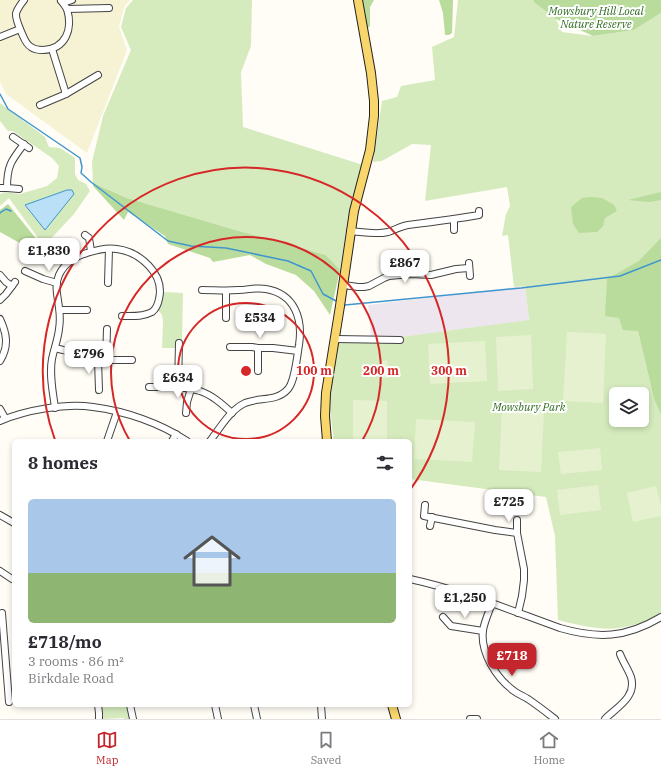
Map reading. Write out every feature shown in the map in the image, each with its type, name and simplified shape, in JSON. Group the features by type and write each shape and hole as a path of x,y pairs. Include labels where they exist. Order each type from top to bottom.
{"main road":[{"path":"327,439 325,416 326,393 344,285 350,231 370,150 374,116 371,73 358,0"},
{"path":"393,707 396,719"}],"street":[{"path":"24,0 17,9 17,21 29,46 37,50 52,49 67,36 70,23 67,9 62,2 72,0"},
{"path":"67,9 109,8"},
{"path":"0,37 20,29"},
{"path":"52,49 66,94"},
{"path":"40,105 66,94 98,75"},
{"path":"7,188 9,165 26,146 13,137"},
{"path":"0,188 19,189"},
{"path":"350,231 371,234 387,232 437,220 480,215 479,211"},
{"path":"454,219 454,230"},
{"path":"89,237 91,251"},
{"path":"108,284 109,248"},
{"path":"55,408 51,372 52,360 59,330 60,310 57,283 63,268 75,257 91,251 109,248 116,248 125,251 141,259 148,265 157,277 160,290 157,307 140,316 122,316"},
{"path":"344,285 364,287 370,286 389,276 411,274 431,275 469,266 470,276"},
{"path":"25,271 57,283"},
{"path":"0,274 6,282 13,284 0,300"},
{"path":"202,290 226,291 257,288 267,289 288,300 293,306 300,321 298,351 292,382 288,389 282,395 252,401 239,406 212,439"},
{"path":"226,291 226,318"},
{"path":"60,310 87,310"},
{"path":"0,319 6,338 6,346 4,355 0,361"},
{"path":"106,360 107,329"},
{"path":"335,339 400,340"},
{"path":"178,387 179,343"},
{"path":"230,347 273,348 298,351"},
{"path":"55,348 98,360 132,360"},
{"path":"258,348 258,371"},
{"path":"98,360 99,390"},
{"path":"149,387 178,387 200,391 210,396 232,413"},
{"path":"186,413 187,402 191,389"},
{"path":"0,409 3,420 36,410 70,406 92,406 133,415 184,439"},
{"path":"108,439 117,412"},
{"path":"173,439 176,434"},
{"path":"425,505 424,516 517,534"},
{"path":"0,515 12,520"},
{"path":"430,526 432,518"},
{"path":"517,520 517,534 524,569 522,596 518,613"},
{"path":"1,574 12,579"},
{"path":"412,578 446,587 572,632 606,635 633,631 660,619"},
{"path":"492,603 485,620 483,631 487,656 500,677 514,691 555,719"},
{"path":"2,613 1,622 11,694 9,702"},
{"path":"443,617 450,628 483,631"},
{"path":"605,719 628,699 631,693 631,678 620,654"},
{"path":"98,707 99,719"},
{"path":"130,707 133,719"},
{"path":"215,707 218,719"},
{"path":"254,707 257,719"},
{"path":"322,707 322,719"},
{"path":"470,719 477,719"}],"shaded area":[{"path":"0,0 130,0 124,7 119,27 127,50 87,153 6,94 0,82"},
{"path":"525,286 529,321 400,337 371,337 368,305"}],"green space":[{"path":"133,0 252,0 251,46 241,72 243,127 363,165 348,217 340,270 326,255 127,198 93,183 92,162 103,116 131,50 121,27 126,8"},
{"path":"360,0 374,0 370,7 370,26 366,30"},
{"path":"439,0 453,0 452,33 449,35 445,35 443,13"},
{"name":"Mowsbury Park","path":"458,0 534,0 556,19 562,32 593,36 634,30 661,13 661,256 605,315 619,318 638,331 654,399 661,415 661,612 648,620 631,626 606,629 588,627 558,620 555,536 546,497 412,479 412,439 334,439 329,402 339,335 400,337 529,320 525,286 514,287 508,235 502,236 506,214 510,206 507,187 425,201 431,145 412,144 382,161 373,162 382,101 397,97 401,86 435,80 432,47 454,37"},
{"name":"Mowsbury Hill Local Nature Reserve","path":"534,0 661,0 661,13 634,30 593,36 556,19 534,2"},
{"path":"0,103 45,137 49,147 60,148 75,158 75,174 78,180 86,184 90,191 74,214 44,246 9,198 0,206 0,194 5,192 20,194 47,186 57,178 59,166 52,158 13,131 8,131 0,121"},
{"path":"93,183 127,198 326,255 340,270 330,315 314,291 296,275 266,264 250,255 213,262 210,258 168,244 165,236 128,212 124,220 93,186"},
{"path":"661,192 661,200 650,202 628,200"},
{"path":"582,198 602,198 614,205 617,211 605,218 603,226 597,232 579,233 573,224 571,207"},
{"path":"8,204 38,241 36,255 18,242 0,232 0,210"},
{"path":"661,238 661,415 654,399 638,331 623,330 619,318 605,316 607,279 639,261"},
{"path":"163,292 183,293 182,340 177,341 176,348 162,348 163,322 162,315 158,310 162,301"},
{"path":"567,332 606,334 603,403 563,401"},
{"path":"531,335 533,389 498,391 496,337"},
{"path":"485,341 487,381 430,384 428,344"},
{"path":"387,360 390,377 382,379 379,362"},
{"path":"353,400 387,401 387,439 353,439"},
{"path":"502,409 544,411 541,472 499,470"},
{"path":"416,419 475,422 472,462 414,459"},
{"path":"600,448 602,470 561,474 558,452"},
{"path":"598,485 601,510 560,515 557,490"},
{"path":"656,486 661,506 661,516 633,522 627,493"},
{"path":"101,707 128,707 131,719 102,719"}],"water":[{"path":"67,190 72,190 74,194 45,230 25,205"}],"waterway":[{"path":"0,94 8,109 80,158 82,167 81,173 91,182 168,241 191,246 226,248 288,261 311,271 323,294 338,302"},
{"path":"0,213 6,209 11,211"},
{"path":"343,304 521,288 620,276 661,260"}]}
